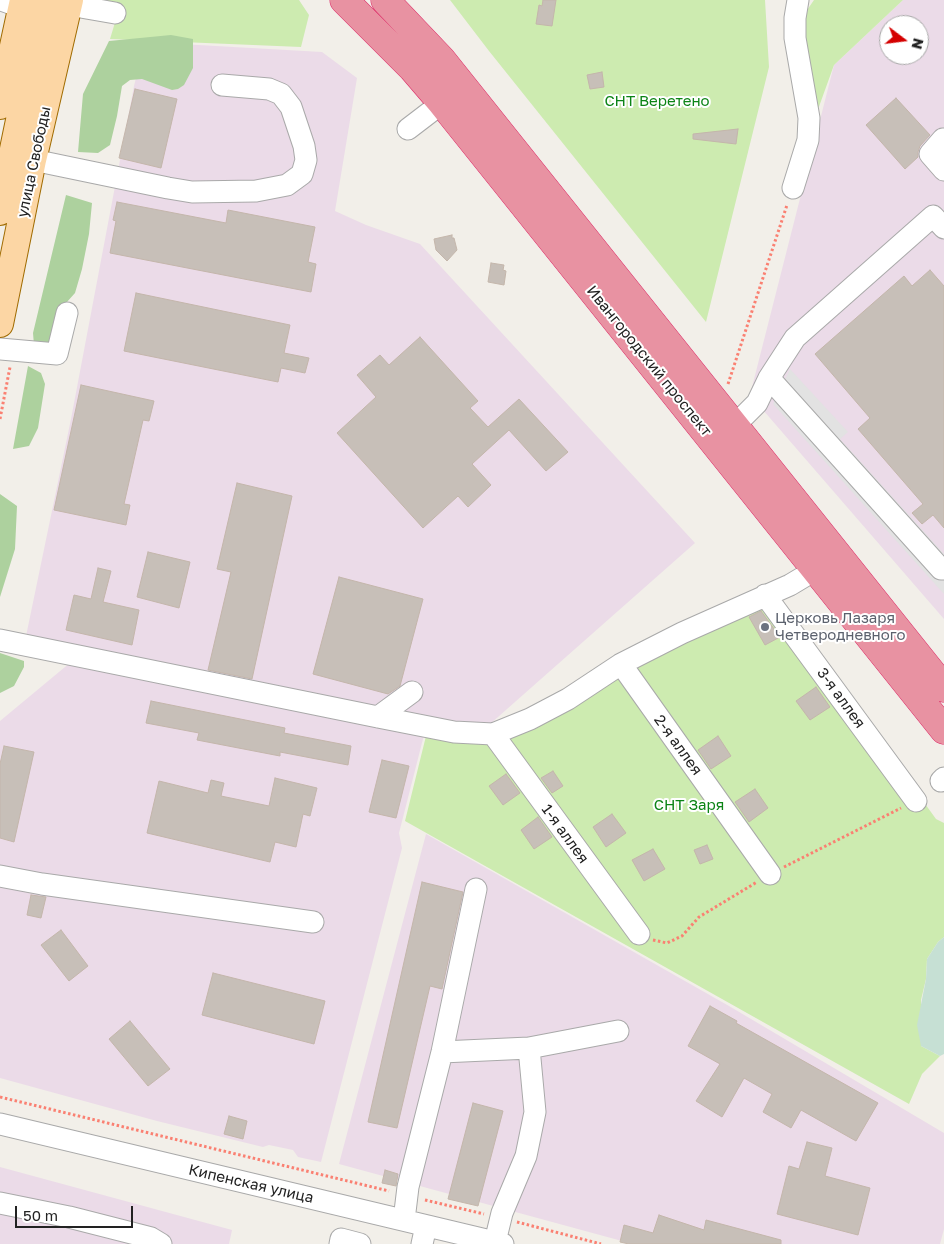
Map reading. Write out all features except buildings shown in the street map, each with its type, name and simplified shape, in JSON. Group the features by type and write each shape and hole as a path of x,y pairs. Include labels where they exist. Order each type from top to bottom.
{"highway":[{"name":"Ивангородский проспект","path":"344,0 412,68 442,103 944,730"},
{"name":"Ивангородский проспект","path":"394,2 944,688"}],"main road":[{"path":"0,106 38,2"},
{"name":"улица Свободы","path":"0,324 34,160 38,2"},
{"name":"улица Свободы","path":"0,212 38,2"}],"street":[{"path":"793,188 808,140 809,118 796,38 795,18 798,0"},
{"path":"38,2 115,13"},
{"path":"34,160 192,192 256,191 287,185 302,174 306,160 304,146 290,107 281,94 270,89 222,85"},
{"path":"408,129 442,103"},
{"path":"943,139 930,154 944,170"},
{"path":"734,426 757,403 769,378 795,338 933,216 944,228"},
{"path":"0,349 57,354 67,313"},
{"path":"769,378 941,569 944,569"},
{"path":"0,640 454,732 493,734 530,719 568,699 621,664 682,633 790,585 815,570"},
{"name":"3-я аллея","path":"765,595 916,801"},
{"name":"2-я аллея","path":"621,664 770,874"},
{"path":"378,717 412,692"},
{"name":"1-я аллея","path":"493,734 639,934"},
{"path":"0,876 42,884 313,922"},
{"path":"404,1220 407,1196 442,1052 476,889"},
{"path":"442,1052 529,1048 618,1031"},
{"path":"499,1243 501,1218 526,1156 535,1112 529,1048"},
{"name":"Кипенская улица","path":"0,1124 404,1220 424,1235 499,1243"},
{"path":"0,1203 69,1217 151,1238 161,1244"},
{"path":"340,1244 341,1239 360,1244"}],"path":[{"path":"726,388 793,188"},
{"path":"0,1097 601,1244"}],"shaded area":[{"path":"903,0 944,0 944,619 750,395 834,65 879,23 879,65 929,65 929,15 887,15"},
{"path":"145,42 322,52 357,78 335,211 366,225 420,244 695,543 481,732 25,641 71,419 134,86"},
{"path":"790,369 848,432 840,439 944,554 944,594 773,404"},
{"path":"71,662 424,735 399,833 402,848 321,1162 298,1157 293,1150 269,1145 263,1147 157,1121 0,1078 0,721"},
{"path":"426,834 729,1006 944,1133 944,1229 940,1244 633,1244 339,1164"},
{"path":"0,1167 232,1230 229,1244 0,1244"}],"green space":[{"path":"104,0 299,0 309,15 301,47 110,39 120,6 103,7"},
{"name":"СНТ Веретено","path":"450,0 765,0 769,67 706,322 489,51"},
{"path":"814,0 903,0 887,15 879,15 879,23 834,65 812,126 802,51 805,13"},
{"path":"171,35 193,39 193,68 184,85 172,90 142,79 130,80 122,86 110,145 98,153 78,152 83,94 109,41"},
{"path":"66,195 92,203 89,234 82,269 75,293 58,312 48,345 34,345 33,333"},
{"path":"28,366 41,373 45,384 38,428 29,446 13,449"},
{"path":"0,494 17,506 15,549 0,597"},
{"name":"СНТ Заря","path":"774,595 936,819 944,823 944,937 938,942 927,959 926,979 921,1000 921,1046 940,1056 922,1074 909,1104 405,821 426,736 492,739"},
{"path":"0,653 24,661 24,667 14,686 0,693"},
{"path":"944,937 944,1054 940,1056 921,1046 917,1025 926,979 927,959 938,942"}],"place":[{"name":"Церковь Лазаря Четверодневного","path":"765,627"}]}
